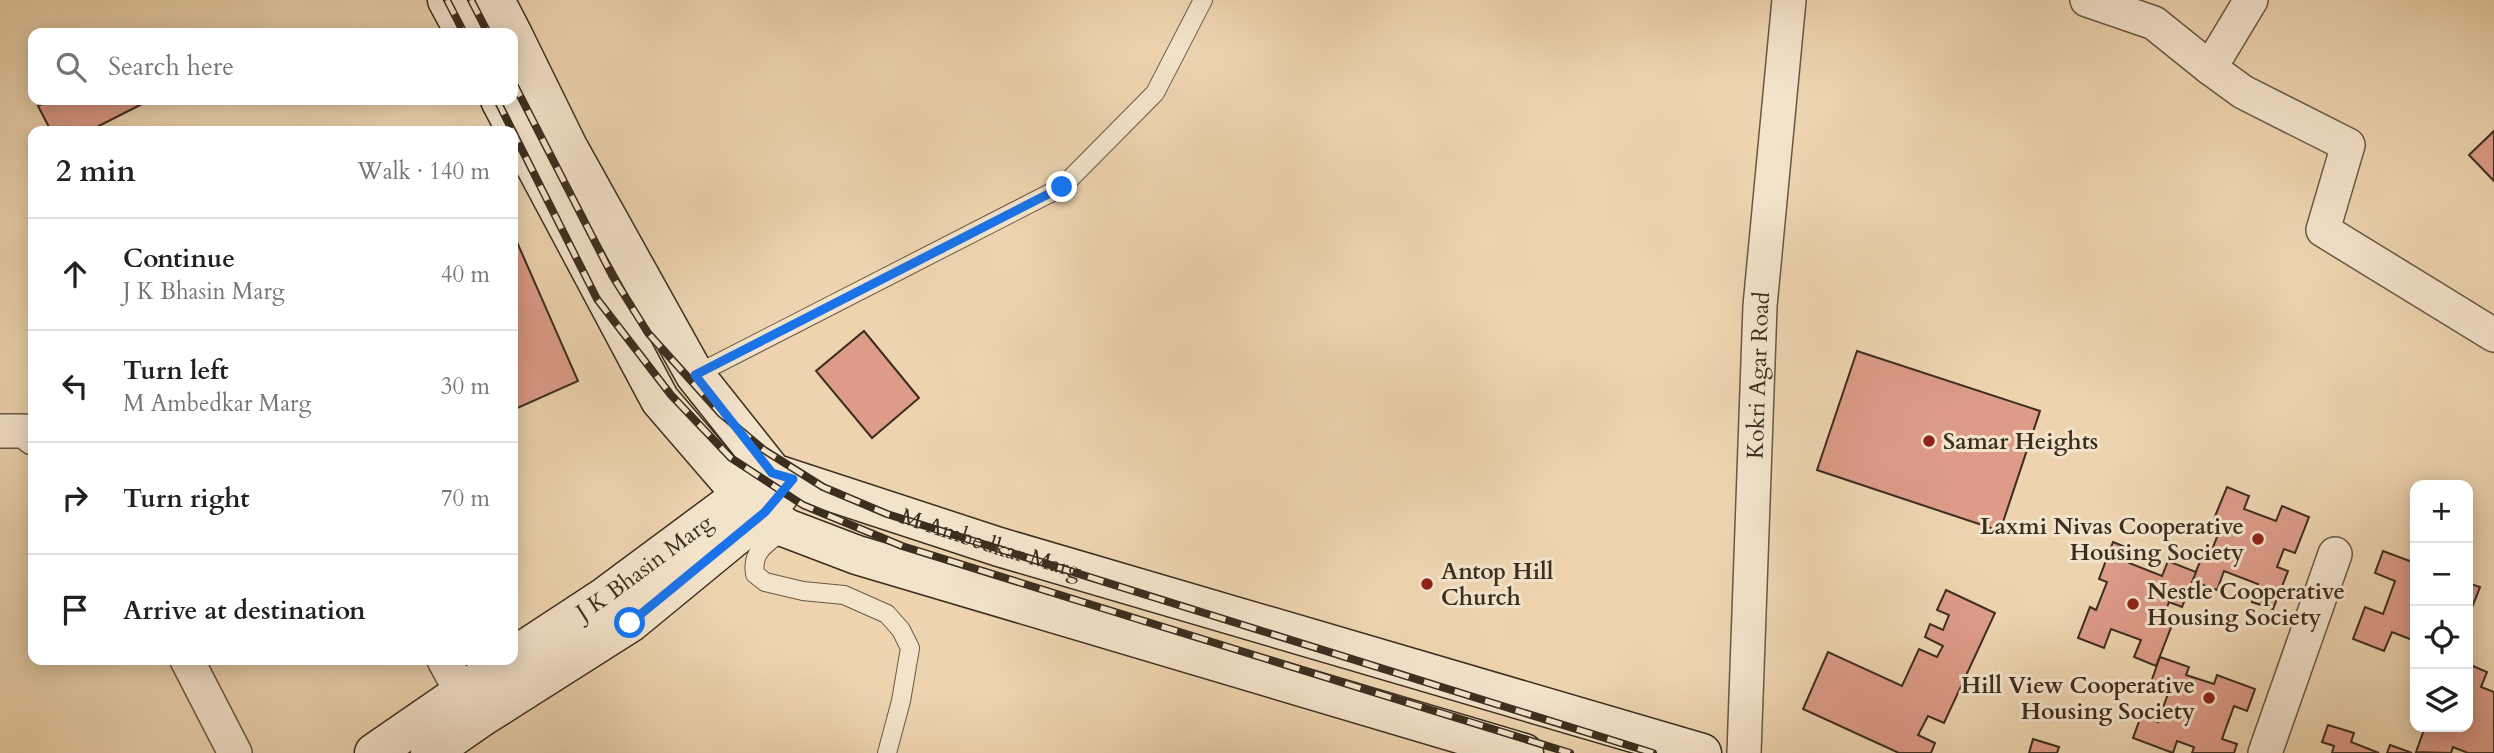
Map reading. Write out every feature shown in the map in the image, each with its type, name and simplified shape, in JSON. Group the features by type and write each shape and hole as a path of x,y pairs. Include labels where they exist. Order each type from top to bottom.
{"main road":[{"path":"447,0 462,28"},
{"path":"495,0 509,28"},
{"path":"518,46 568,147 695,375 783,476"},
{"path":"503,105 514,126"},
{"path":"518,134 660,400 764,511 857,555 1524,753"},
{"name":"J K Bhasin Marg","path":"430,753 462,689 630,623 764,511 783,476"},
{"name":"M Ambedkar Marg","path":"783,476 1012,551 1702,753"},
{"name":"J K Bhasin Marg","path":"518,654 603,598 764,511"},
{"name":"J K Bhasin Marg","path":"374,753 462,689 501,665"}],"street":[{"name":"Kokri Agar Road","path":"1744,753 1760,306 1788,0"},
{"path":"2087,0 2154,23 2243,92 2348,145 2323,230 2494,335"},
{"path":"2210,68 2251,0"},
{"path":"0,431 24,431 28,434"},
{"path":"2265,753 2335,554"},
{"path":"190,665 235,753"}],"lane":[{"path":"695,375 1062,187 1154,93 1203,0"},
{"path":"764,511 758,552 753,562 755,574 765,582 803,591 844,595 887,614 901,630 910,648 901,701 887,753"}],"building":[{"path":"140,105 99,126 48,126 38,106"},
{"path":"2494,131 2494,181 2469,155"},
{"path":"518,244 578,381 518,408"},
{"path":"864,331 919,398 872,438 816,371"},
{"name":"Samar Heights","path":"1857,351 2040,411 2000,531 1817,470"},
{"name":"Laxmi Nivas Cooperative Housing Society","path":"2227,487 2249,496 2244,509 2276,521 2282,506 2309,517 2295,553 2284,549 2277,567 2288,571 2273,609 2252,602 2258,584 2224,571 2217,590 2192,581 2204,552 2210,555 2220,529 2211,526"},
{"name":"Nestle Cooperative Housing Society","path":"2113,542 2133,550 2129,563 2162,576 2168,561 2196,572 2182,607 2169,602 2162,621 2172,625 2156,666 2134,657 2141,640 2111,629 2104,648 2078,638 2090,607 2096,610 2107,582 2099,579"},
{"path":"2383,551 2410,561 2410,639 2392,632 2384,651 2353,639 2365,607 2383,614 2395,581 2375,573"},
{"path":"2473,585 2480,587 2473,605"},
{"path":"1946,590 1995,613 1944,723 1928,716 1918,735 1935,743 1931,753 1899,753 1803,709 1828,652 1902,686 1919,649 1937,657 1943,646 1925,637 1930,624 1943,630 1949,615 1937,610"},
{"name":"Hill View Cooperative Housing Society","path":"2160,657 2189,667 2186,675 2214,684 2217,675 2255,689 2247,711 2234,706 2222,739 2237,744 2234,753 2192,753 2194,747 2177,741 2173,753 2133,738 2141,716 2158,722 2170,688 2151,682"},
{"path":"2473,666 2487,672 2481,687 2494,692 2494,753 2468,753 2453,747 2451,753 2416,752 2423,732 2473,732"},
{"path":"2328,725 2354,733 2351,742 2379,753 2332,753 2334,746 2322,742"},
{"path":"2033,739 2059,747 2057,753 2029,753"},
{"path":"2390,745 2412,753 2387,753"}],"railway":[{"path":"447,0 461,28"},
{"path":"471,0 485,28"},
{"path":"518,92 613,277 648,333 721,414 764,450 823,487 887,514 1653,753"},
{"path":"500,105 510,126"},
{"path":"518,142 597,299 671,395 731,458 803,505 902,546 1570,753"}],"place":[{"name":"Samar Heights","path":"1929,441"},
{"name":"Laxmi Nivas Cooperative Housing Society","path":"2258,539"},
{"name":"Antop Hill Church","path":"1427,584"},
{"name":"Nestle Cooperative Housing Society","path":"2133,604"},
{"name":"Hill View Cooperative Housing Society","path":"2209,698"}],"route":[{"path":"630,623 765,512 793,479 772,473 695,375 1062,187"}]}
